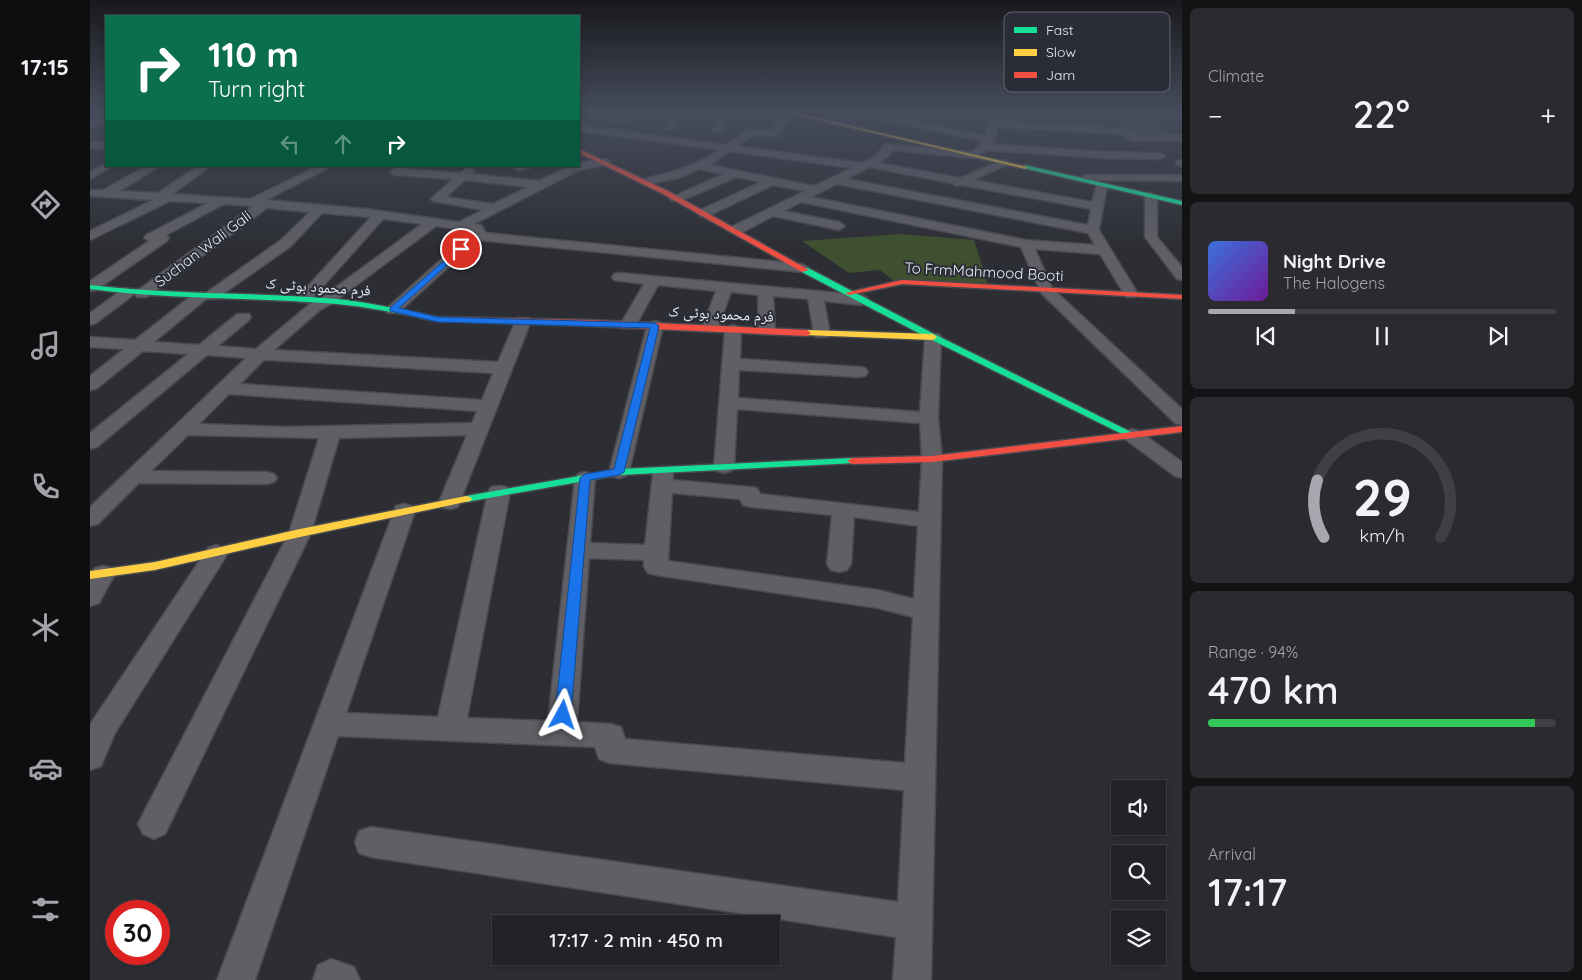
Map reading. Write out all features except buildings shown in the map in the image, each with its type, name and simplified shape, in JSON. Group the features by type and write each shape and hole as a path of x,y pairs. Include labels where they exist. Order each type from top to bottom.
{"street":[{"path":"592,157 736,230 802,268 933,337 1132,435 1182,472"},
{"path":"580,166 605,157"},
{"path":"644,182 674,176 699,166 715,157"},
{"path":"704,214 774,175 798,157 865,165 1098,207"},
{"path":"810,159 813,157"},
{"path":"835,162 844,157"},
{"path":"736,230 882,157"},
{"path":"977,157 1065,178 1098,182 1182,203"},
{"path":"1078,160 1098,182 1098,207 1093,230 1130,294"},
{"path":"900,229 959,181 1003,163"},
{"path":"699,166 734,174 774,175 815,190"},
{"path":"90,176 106,167"},
{"path":"90,206 153,167"},
{"path":"90,236 166,196 205,167"},
{"name":"Suchan Wali Gali","path":"142,294 256,204 325,167"},
{"path":"403,167 396,172 462,176 540,185"},
{"path":"436,174 444,167"},
{"path":"472,167 437,199 494,208"},
{"path":"462,225 576,167"},
{"path":"676,199 734,174"},
{"path":"822,174 935,200 1093,230"},
{"path":"1098,182 1182,178"},
{"path":"90,193 222,200 435,221 477,228 480,232 393,310"},
{"path":"1150,196 1151,238 1182,276"},
{"path":"799,198 1026,244 1104,250"},
{"path":"90,287 162,238 151,238 222,200"},
{"path":"90,385 139,345 205,296 286,243 319,209"},
{"path":"771,212 839,226"},
{"path":"304,299 380,215"},
{"path":"90,519 260,354 315,307 326,301 435,221"},
{"path":"475,236 802,268"},
{"path":"1026,244 1046,290 1182,419"},
{"path":"619,277 815,296 855,296"},
{"path":"628,324 653,280"},
{"name":"To FrmMahmood Booti","path":"855,296 902,282 1182,297"},
{"name":"فرم محمود بوٹی ک","path":"90,287 142,294 326,301 393,310 438,319 628,324 822,334 933,337"},
{"path":"710,328 725,287"},
{"path":"764,291 767,331"},
{"path":"90,320 127,293"},
{"path":"815,296 822,334"},
{"path":"90,443 243,317"},
{"path":"450,502 523,321"},
{"path":"619,472 655,326"},
{"path":"724,467 732,330"},
{"path":"912,980 927,611 928,520 932,459 929,418 933,337"},
{"path":"90,342 504,368"},
{"path":"730,364 859,372"},
{"path":"225,388 489,406"},
{"path":"728,403 929,418"},
{"path":"663,477 724,467 814,462 932,459 1182,428"},
{"path":"183,429 286,433 479,429"},
{"path":"154,824 300,533 331,432"},
{"path":"90,597 96,574 155,566 300,533 498,492 619,472 663,477 750,494 751,500 928,520"},
{"path":"133,477 267,478"},
{"path":"663,477 656,567 878,599 927,611"},
{"path":"561,734 585,478"},
{"path":"450,729 498,492"},
{"path":"839,564 844,509"},
{"path":"236,980 404,511"},
{"path":"579,550 656,552"},
{"path":"90,757 103,728 216,553"},
{"path":"328,724 610,736 610,750 920,778"},
{"path":"372,842 914,922"}],"green space":[{"path":"900,234 974,240 989,287 897,283 880,270 849,273 802,241"}],"traffic: fast":[{"path":"1025,167 1182,203"},
{"path":"805,270 933,337 1132,435"},
{"path":"90,287 149,294 337,302 423,316"},
{"path":"466,499 619,472 852,461"}],"traffic: slow":[{"path":"980,157 1025,167"},
{"path":"807,333 933,337"},
{"path":"90,575 155,566 300,533 466,499"}],"traffic: jam":[{"path":"592,157 637,178 805,270"},
{"path":"849,293 902,282 1182,297"},
{"path":"423,316 438,319 588,323 807,333"},
{"path":"852,461 932,459 1182,429"}],"route":[{"path":"461,249 393,310 438,319 588,322 655,326 619,472 585,478 563,715"}]}
